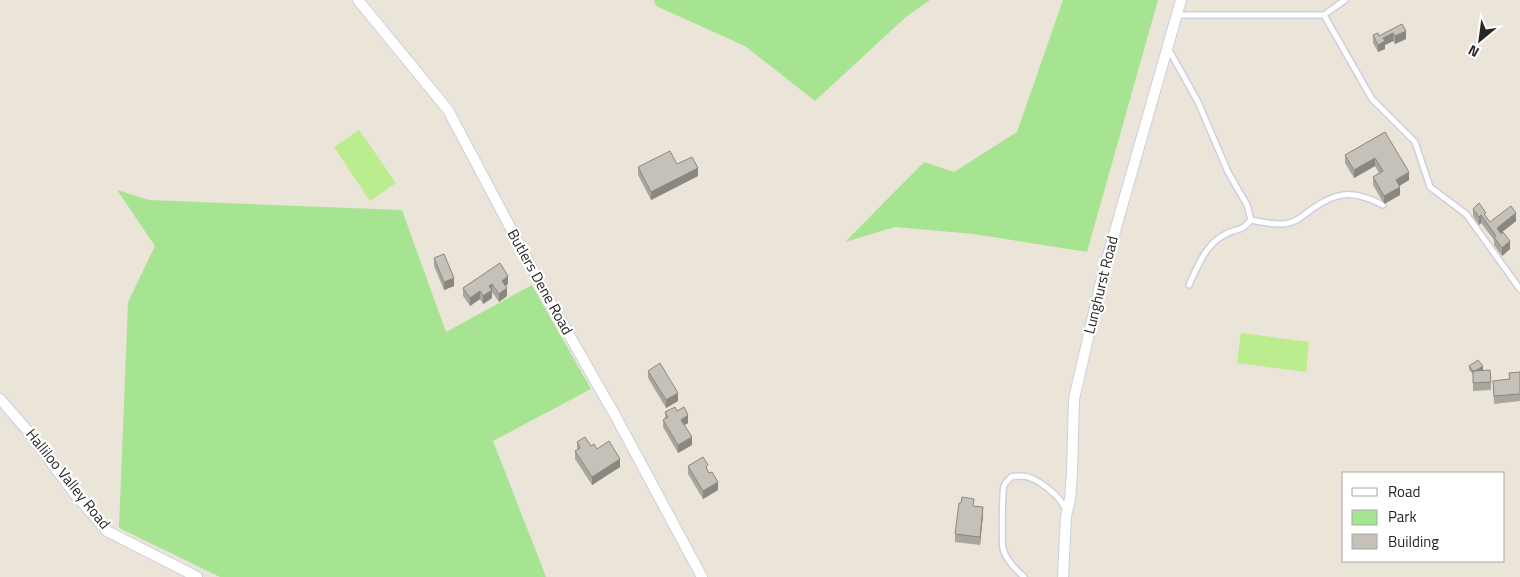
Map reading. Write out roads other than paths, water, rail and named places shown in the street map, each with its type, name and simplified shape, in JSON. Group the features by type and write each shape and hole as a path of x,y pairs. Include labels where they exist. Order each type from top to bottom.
{"street":[{"name":"Butlers Dene Road","path":"358,0 448,110 544,291 612,410 702,577"},
{"name":"Lunghurst Road","path":"1063,577 1066,516 1070,499 1072,473 1074,399 1103,273 1181,0"},
{"name":"Halliloo Valley Road","path":"0,399 27,430 74,493 107,531 197,577"}],"lane":[{"path":"1178,15 1324,15 1344,0"},
{"path":"1324,15 1372,99 1416,142 1430,187 1466,214 1520,289"},
{"path":"1168,48 1198,102 1228,172 1247,205 1251,220"},
{"path":"1251,220 1288,224 1324,200 1338,195 1365,196 1383,205"},
{"path":"1189,285 1205,251 1224,234 1243,229 1251,220"},
{"path":"1024,577 1011,564 1002,548 1003,513 1001,502 1003,486 1011,477 1025,476 1047,487 1064,503 1066,516"}]}
